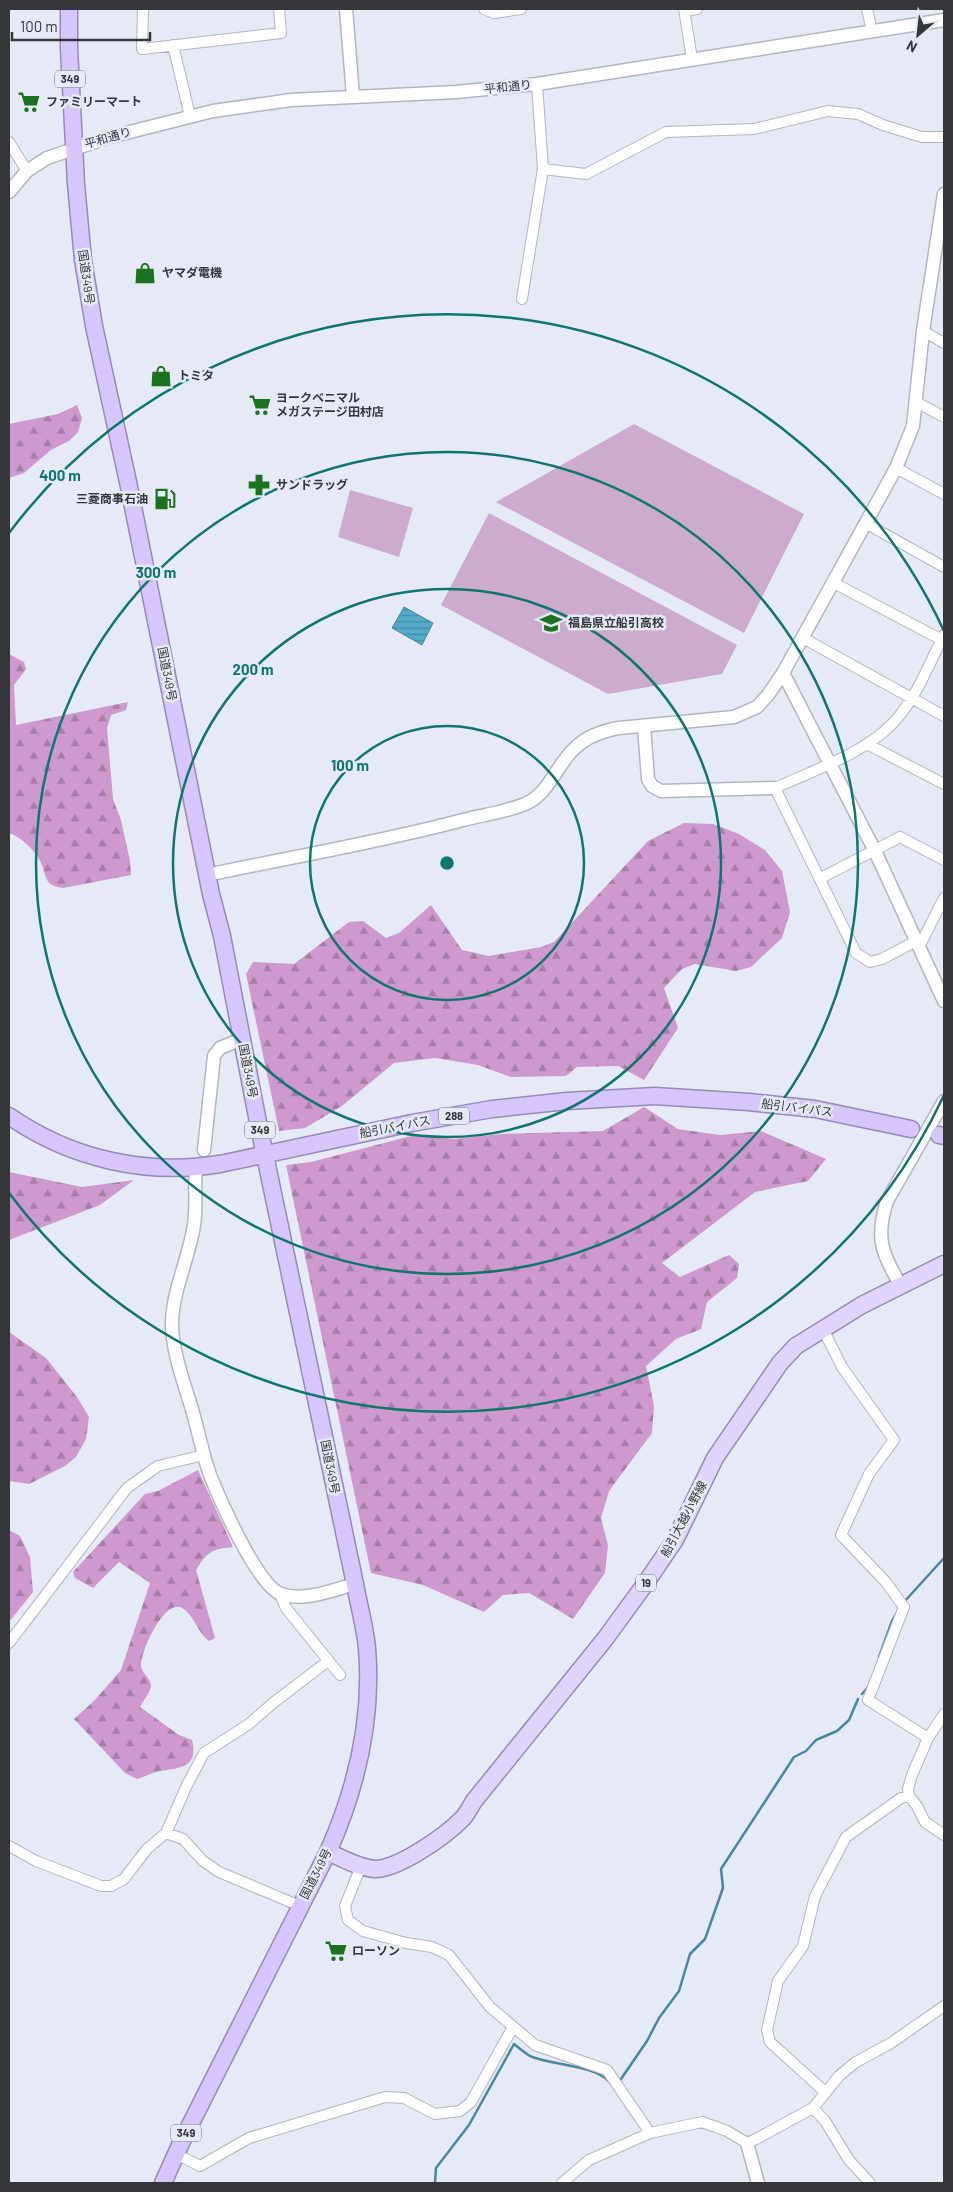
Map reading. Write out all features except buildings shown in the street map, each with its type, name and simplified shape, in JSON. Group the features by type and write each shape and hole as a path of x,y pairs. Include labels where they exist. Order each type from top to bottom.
{"highway":[{"name":"国道349号","path":"69,9 73,149 82,252 94,326 128,482 355,1584 366,1646 368,1702 366,1727 351,1794 328,1852 163,2183"},
{"name":"船引バイパス","path":"9,1116 28,1129 60,1145 99,1158 148,1168 196,1168 412,1123 492,1109 567,1101 655,1096 749,1102 815,1109 911,1129"}],"main road":[{"name":"船引大越小野線","path":"328,1852 361,1866 372,1869 383,1868 395,1864 442,1835 462,1819 490,1780 605,1639 648,1580 675,1540 715,1458 780,1363 796,1346 862,1305 944,1264"}],"street":[{"path":"143,9 142,49 281,33 279,9"},
{"path":"346,9 353,96"},
{"path":"484,9 494,13 521,9"},
{"path":"692,59 685,10 696,9"},
{"path":"867,9 872,31"},
{"name":"平和通り","path":"9,192 27,171 47,158 110,137 190,116 282,101 456,92 537,84 944,20"},
{"path":"173,45 190,116"},
{"path":"522,299 543,169 537,84"},
{"path":"543,169 586,174 666,132 754,129 828,111 858,114 883,126 922,137 944,137"},
{"path":"9,142 27,171"},
{"path":"208,875 383,840 499,814 528,802 553,778 574,748 603,731 707,721 744,714 757,707 783,673 803,638 864,523 896,468 913,426 923,331 944,194"},
{"path":"923,331 944,343"},
{"path":"916,402 944,417"},
{"path":"896,468 944,494"},
{"path":"864,523 944,567"},
{"path":"644,726 648,779 652,786 661,792 775,788 867,744 892,724 911,698 943,639 832,582"},
{"path":"803,638 944,716"},
{"path":"783,673 874,851 944,1001"},
{"path":"867,744 944,784"},
{"path":"775,788 821,878 856,953 863,959 870,962 882,959 917,944 944,898"},
{"path":"821,878 900,837 944,860"},
{"path":"204,1150 214,1056 226,1044 242,1039"},
{"path":"901,1286 886,1262 882,1247 883,1214 888,1201 944,1101"},
{"path":"196,1168 194,1223 173,1312 172,1328 178,1366 204,1455 224,1509 265,1580 272,1589 280,1594 294,1597 305,1596 355,1584"},
{"path":"823,1329 842,1367 894,1440 869,1474 840,1535 885,1581 904,1608 868,1700 928,1738"},
{"path":"9,1643 127,1488 158,1466 204,1455"},
{"path":"280,1594 286,1608 340,1675"},
{"path":"9,1846 36,1861 81,1880 101,1886 111,1886 124,1879 147,1849 166,1833 204,1753 249,1724 328,1661"},
{"path":"908,1796 912,1775 928,1738 944,1714"},
{"path":"908,1796 917,1806 925,1822 944,1835"},
{"path":"825,2092 770,2042 767,2030 778,1981 803,1946 815,1896 846,1837 901,1798 908,1796"},
{"path":"166,1833 183,1839 203,1861 219,1872 300,1906"},
{"path":"361,1866 345,1906 348,1920 363,1931 442,1950 455,1961 490,2007 535,2045 607,2070 650,2133"},
{"path":"747,2143 813,2108 839,2076 856,2062 891,2044 944,2006"},
{"path":"176,2154 200,2166 249,2138 385,2097 404,2098 434,2114 460,2111 471,2102 513,2027"},
{"path":"813,2108 825,2121 849,2160 870,2183"},
{"path":"562,2183 589,2160 650,2133 702,2122 727,2131 747,2143 758,2183"}],"green space":[{"path":"77,405 82,418 78,432 69,441 51,450 24,473 9,478 9,424 58,414"},
{"path":"9,654 24,662 26,669 14,685 16,725 128,702 126,710 111,715 107,728 113,799 121,820 130,861 131,875 63,888 56,887 46,878 42,864 34,851 22,840 9,833"},
{"path":"684,823 713,824 739,834 765,850 782,871 790,912 782,938 751,967 736,971 695,964 682,969 664,988 678,1028 644,1080 618,1066 577,1067 566,1076 511,1077 478,1065 435,1058 394,1063 342,1106 305,1128 279,1131 246,974 253,962 294,964 349,922 363,921 386,938 399,933 431,905 462,950 489,956 541,947 554,942 648,841"},
{"path":"644,1107 678,1129 720,1135 761,1131 826,1159 808,1181 755,1192 662,1263 680,1277 729,1255 739,1264 737,1278 707,1302 701,1329 676,1339 646,1366 654,1406 652,1433 609,1491 601,1518 608,1545 605,1573 573,1619 529,1593 503,1595 484,1612 423,1585 371,1573 286,1165 311,1162 411,1136 454,1139 502,1134 603,1131"},
{"path":"9,1172 82,1187 134,1180 100,1205 9,1240"},
{"path":"9,1332 46,1358 77,1397 89,1417 86,1439 76,1457 65,1466 29,1484 9,1481"},
{"path":"198,1470 233,1547 211,1552 203,1559 196,1570 215,1638 209,1641 190,1615 182,1608 175,1607 168,1611 154,1628 144,1650 141,1666 151,1686 140,1707 179,1735 192,1740 193,1756 186,1765 159,1771 137,1779 125,1773 74,1719 95,1700 121,1670 150,1583 119,1562 93,1588 75,1578 73,1572 145,1494 158,1491"},
{"path":"9,1530 20,1536 30,1557 33,1592 9,1622"}],"shaded area":[{"path":"634,424 804,514 744,633 496,502"},
{"path":"350,490 413,508 399,557 338,537"},
{"path":"489,513 737,645 722,674 608,694 441,605"}],"water":[{"path":"404,607 433,623 422,645 392,628"}],"waterway":[{"path":"904,1602 944,1558"},
{"path":"879,1657 892,1621 898,1611"},
{"path":"862,1694 869,1686"},
{"path":"621,2079 647,2041 659,2018 679,1991 690,1954 705,1939 723,1888 721,1869 794,1757 806,1751 816,1740 837,1731 849,1720 858,1699"},
{"path":"435,2183 436,2168 469,2125 514,2044 530,2056 583,2068 602,2076 610,2082"}],"place":[{"name":"ファミリーマート","path":"29,102"},
{"name":"ヤマダ電機","path":"145,273"},
{"name":"トミタ","path":"161,376"},
{"name":"ヨークベニマル メガステージ田村店","path":"260,405"},
{"name":"サンドラッグ","path":"259,485"},
{"name":"三菱商事石油","path":"165,499"},
{"name":"福島県立船引高校","path":"551,623"},
{"name":"ローソン","path":"336,1951"}]}
